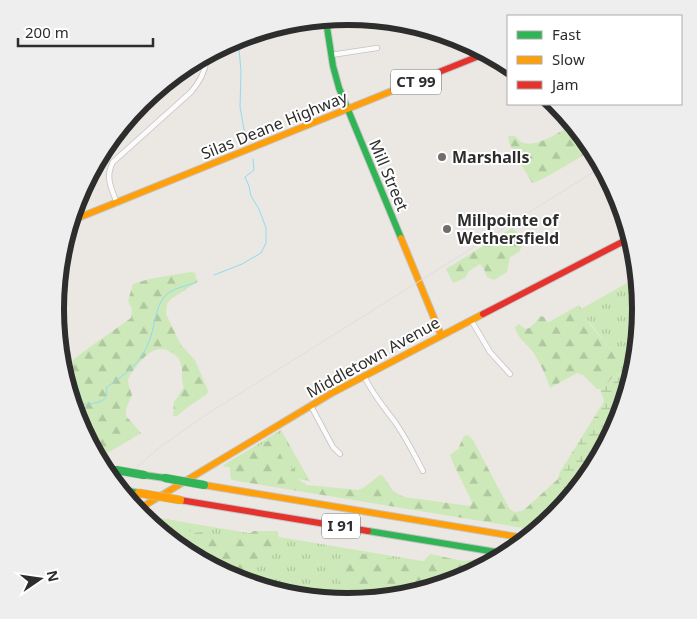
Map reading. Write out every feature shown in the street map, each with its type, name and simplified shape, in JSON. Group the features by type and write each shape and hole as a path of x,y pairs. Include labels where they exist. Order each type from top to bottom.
{"main road":[{"name":"Mill Street","path":"327,26 339,88 347,110 441,335"},
{"name":"Silas Deane Highway","path":"79,218 478,56"},
{"name":"Middletown Avenue","path":"143,506 364,376 624,241"},
{"name":"I 91","path":"114,470 519,537"},
{"name":"I 91","path":"131,492 497,552"}],"street":[{"path":"331,54 377,48"},
{"path":"117,203 108,180 108,174 113,162 191,92 200,82 207,63"},
{"path":"471,320 490,352 510,374"},
{"path":"364,376 374,396 402,434 423,471"},
{"path":"311,406 333,447 340,454"}],"green space":[{"path":"567,128 587,153 550,175 532,183 514,153 508,136 515,136 521,142 527,144 540,142"},
{"path":"512,228 516,231 522,246 519,252 510,257 507,272 494,280 487,277 480,264 469,271 465,278 453,283 446,269"},
{"path":"191,272 195,273 197,282 171,299 167,304 166,314 181,345 195,360 208,391 207,394 177,416 173,416 174,402 184,387 181,363 175,355 163,349 158,349 148,354 131,373 128,380 132,395 126,409 126,416 141,433 104,455 93,435 79,401 70,368 73,360 131,318 132,309 128,301 133,284 149,279"},
{"path":"631,281 633,310 631,347 626,371 622,372 611,350 581,309"},
{"path":"579,305 589,323 618,360 622,372 611,379 603,389 597,389 583,375 577,373 550,388 538,360 520,338 515,327 519,324 525,329 529,328 540,316 549,322"},
{"path":"626,372 618,401 604,435 585,468 566,493 558,479 560,472 603,403 604,400 600,390"},
{"path":"281,430 310,481 222,466"},
{"path":"468,435 473,440 509,508 513,511 519,512 525,509 558,479 566,493 550,511 529,529 231,479 231,467 237,458 272,439 278,441 284,462 294,469 299,480 307,485 358,490 380,475 383,476 393,491 404,497 470,506 472,504 471,500 450,455 458,449 464,436"},
{"path":"154,517 466,568 440,579 386,592 348,594 311,592 257,579 223,565 190,546"},
{"path":"155,518 178,521 192,533 207,532 215,537 241,538 254,531 277,531 279,537 272,557 259,559 253,567 256,579 206,556 175,535"},
{"path":"349,550 367,555 422,563 430,554 463,561 484,560 440,579 404,589 348,594 341,594 340,589 341,567 345,554"}],"waterway":[{"path":"239,47 241,71 240,107 246,140"},
{"path":"214,275 242,264 261,253 266,243 266,228 259,209 251,196 245,177 254,170 253,159"},
{"path":"81,405 104,399 107,387 139,360 151,336 158,310 165,296 176,289 197,282"}],"railway":[{"path":"121,481 160,447 204,416 597,170"}],"traffic: fast":[{"path":"327,26 333,66 339,88 401,238"},
{"path":"116,470 144,475"},
{"path":"144,475 165,478"},
{"path":"165,478 204,485"},
{"path":"130,491 139,493"},
{"path":"368,531 497,552"}],"traffic: slow":[{"path":"79,217 424,78"},
{"path":"401,238 441,335"},
{"path":"143,506 332,393 483,314"},
{"path":"204,485 519,537"},
{"path":"139,493 180,500"}],"traffic: jam":[{"path":"424,78 478,56"},
{"path":"483,314 624,241"},
{"path":"180,500 368,531"}],"place":[{"name":"Marshalls","path":"442,157"},
{"name":"Millpointe of Wethersfield","path":"447,229"}]}
